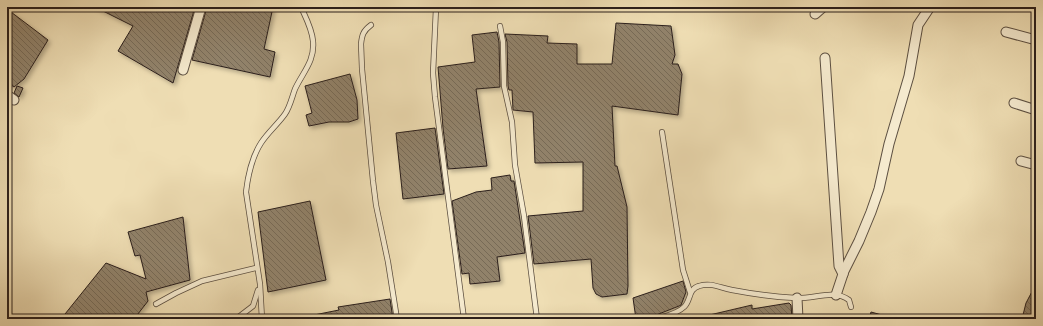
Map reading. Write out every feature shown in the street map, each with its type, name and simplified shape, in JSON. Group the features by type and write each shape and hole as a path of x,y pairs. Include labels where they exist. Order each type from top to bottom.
{"street":[{"path":"183,70 202,7"},
{"path":"816,14 822,7"},
{"path":"836,295 843,274 859,241 879,189 889,144 909,76 918,25 930,7"},
{"path":"1006,32 1036,40"},
{"path":"825,58 839,266 843,274"},
{"path":"1014,103 1036,110"},
{"path":"1022,161 1036,165"},
{"path":"797,298 798,319"}],"lane":[{"path":"262,319 260,284 256,268 246,192 248,178 261,142 286,113 302,75 308,68 312,54 313,41 308,23 300,7"},
{"path":"446,7 436,8 433,72 437,117 444,157 459,292 464,319"},
{"path":"371,25 365,29 361,44 367,122 376,205 388,262 397,319"},
{"path":"500,26 503,42 504,86 512,122 515,165 525,224 537,319"},
{"path":"656,319 679,312 686,306 690,292 683,270 662,132"},
{"path":"156,304 176,293 202,282 256,268"},
{"path":"236,319 253,306 260,284"},
{"path":"690,292 698,286 709,284 724,289 797,298 836,295 843,296 849,300 851,307"}],"building":[{"path":"95,7 195,7 173,83 118,51 133,26"},
{"path":"207,7 273,7 264,49 275,52 270,77 192,60"},
{"path":"7,9 48,40 24,79 14,87 7,82"},
{"path":"616,23 671,26 675,55 672,64 678,64 682,74 678,115 612,106 615,166 617,166 627,207 628,286 627,294 602,297 596,294 593,288 591,259 534,264 528,216 583,211 583,162 535,163 533,112 513,110 512,90 509,90 508,86 507,42 505,34 548,36 547,43 577,44 577,64 612,64"},
{"path":"497,32 499,42 500,87 476,89 487,166 448,169 438,67 475,62 472,35"},
{"path":"350,74 357,100 358,119 349,122 329,122 309,126 306,115 312,113 305,86"},
{"path":"17,86 23,88 19,97 14,93"},
{"path":"435,128 444,194 403,199 396,133"},
{"path":"510,175 511,181 514,181 525,253 497,257 500,281 470,284 469,273 462,274 452,201 476,192 492,190 491,178"},
{"path":"310,201 326,280 268,292 258,212"},
{"path":"183,217 190,280 146,292 148,301 134,319 61,319 106,263 146,279 140,255 135,256 128,232"},
{"path":"683,281 686,292 681,305 646,319 636,319 633,298"},
{"path":"1036,284 1036,319 1022,319 1026,303"},
{"path":"390,299 393,319 309,319 309,316 339,310 338,307"},
{"path":"789,303 791,305 792,319 701,319 701,317 752,305 752,309"},
{"path":"871,312 889,317 889,319 869,319"}]}
